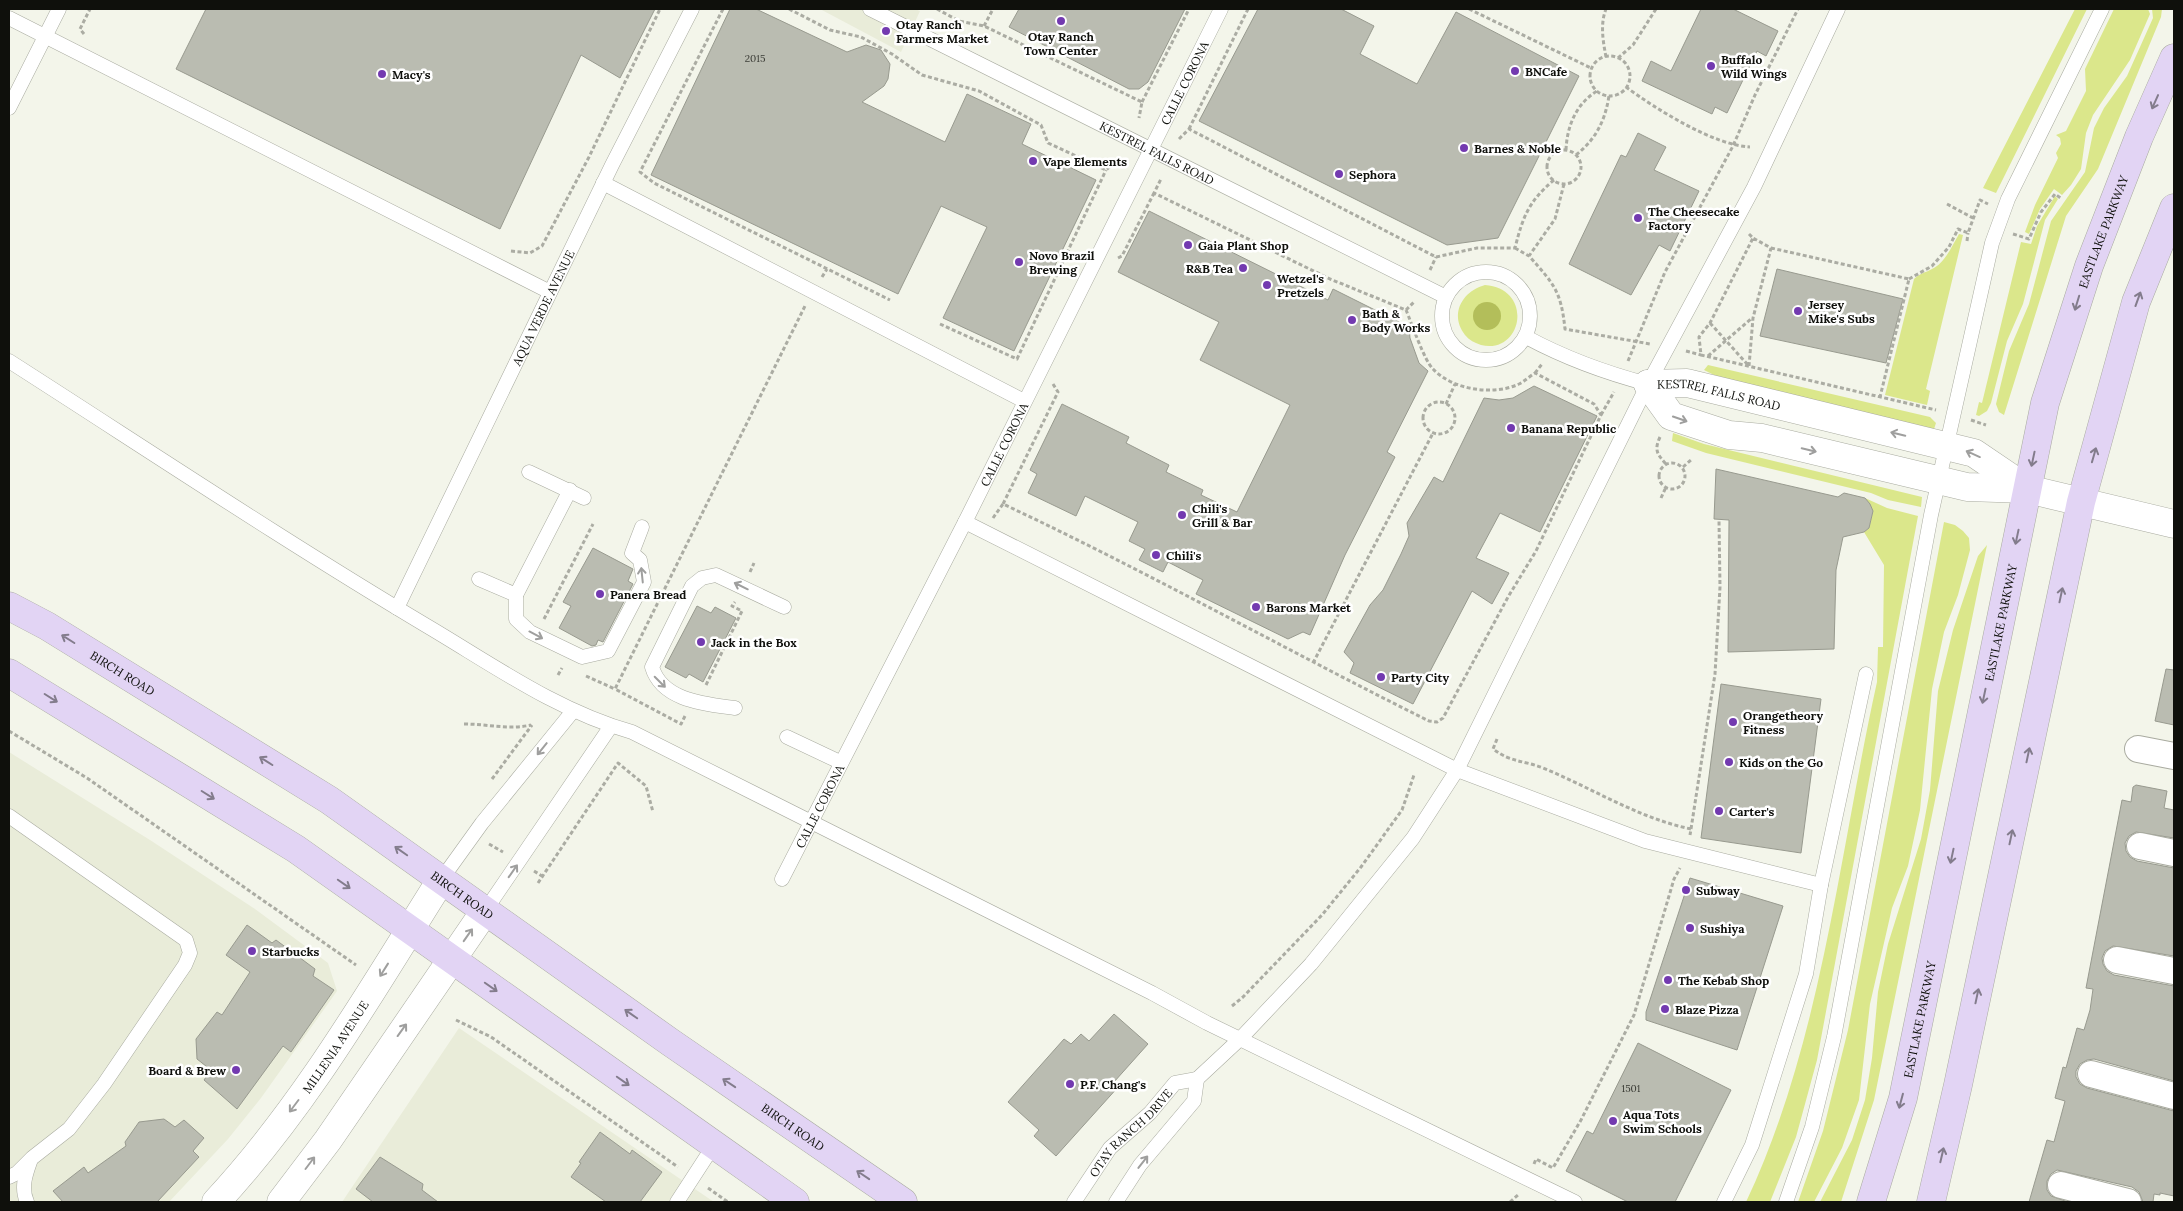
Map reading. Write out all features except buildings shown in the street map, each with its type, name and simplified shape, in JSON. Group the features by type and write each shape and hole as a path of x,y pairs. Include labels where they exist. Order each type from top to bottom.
{"main road":[{"name":"EASTLAKE PARKWAY","path":"1871,1202 1902,1098 2045,403 2088,266 2139,137 2174,58"},
{"path":"1931,1202 1958,1085 2081,502 2136,302 2174,208"},
{"name":"BIRCH ROAD","path":"9,606 47,626 329,800 670,1042 903,1202"},
{"path":"9,673 296,850 795,1202"}],"street":[{"name":"KESTREL FALLS ROAD","path":"1648,384 1687,383 1974,453 2027,490"},
{"name":"KESTREL FALLS ROAD","path":"1648,384 1671,416 1721,433 1762,438 1967,487 2027,490 2174,524"},
{"path":"2138,749 2174,756"},
{"path":"2140,846 2174,852"},
{"name":"MILLENIA AVENUE","path":"216,1202 251,1164 324,1066 441,880"},
{"path":"280,1202 328,1140 485,911"},
{"path":"2117,960 2174,971"},
{"path":"2091,1074 2174,1096"},
{"path":"2061,1186 2128,1202"}],"lane":[{"path":"9,108 59,9"},
{"name":"AQUA VERDE AVENUE","path":"397,608 603,183 692,9"},
{"name":"KESTREL FALLS ROAD","path":"870,9 1446,297"},
{"name":"CALLE CORONA","path":"782,879 840,762 965,522 1221,9"},
{"path":"1198,1079 1241,1038 1311,964 1413,838 1457,770 1648,384 1754,187 1838,9"},
{"path":"1786,1202 1812,1127 1834,1037 1945,445 1996,229 2008,198 2102,9"},
{"path":"9,18 550,292"},
{"path":"603,183 1024,401"},
{"path":"1479,271 1493,271 1507,276 1522,290 1531,309 1531,324 1526,337 1516,349 1504,357 1489,360 1474,358 1460,352 1449,340 1443,326 1442,311 1446,297 1454,285 1465,276 1479,271"},
{"path":"1526,337 1550,350 1608,373 1648,384"},
{"path":"9,361 397,608 534,690 573,711 632,732 1208,1023 1575,1202"},
{"path":"530,472 584,498"},
{"path":"570,490 516,595 516,619 530,632 582,657 608,651 644,582 640,560 632,553 642,527"},
{"path":"965,522 1457,770 1645,842 1821,885"},
{"path":"735,708 693,702 665,687 654,676 652,667 692,586 702,578 716,575 784,608"},
{"path":"479,579 516,595"},
{"path":"1724,1202 1752,1145 1806,974 1821,885 1866,674"},
{"path":"441,880 482,823 573,711"},
{"path":"485,911 611,726"},
{"path":"787,737 840,762"},
{"path":"9,816 186,940 190,953 185,965 104,1084 69,1129 32,1158 17,1173 9,1177"},
{"name":"OTAY RANCH DRIVE","path":"1074,1202 1110,1148 1150,1113 1175,1083 1198,1079 1194,1101 1140,1165 1116,1202"},
{"path":"677,1202 714,1145"},
{"path":"27,1202 24,1195 25,1176 32,1158"}],"path":[{"path":"86,36 80,29 90,9"},
{"path":"503,247 512,251 530,253 542,246 589,157 660,9"},
{"path":"723,9 640,172 654,183 890,300"},
{"path":"789,9 830,30 861,37 892,54 922,75 979,91 1041,125 1048,143 1106,170"},
{"path":"938,9 959,22 984,26 1142,102"},
{"path":"984,26 992,9"},
{"path":"1139,118 1142,102 1189,9"},
{"path":"1179,139 1189,129 1248,9"},
{"path":"1469,9 1592,68"},
{"path":"1606,9 1603,38 1606,57"},
{"path":"1618,58 1633,45 1655,14 1656,9"},
{"path":"1634,342 1665,272 1733,146 1755,95 1798,9"},
{"path":"1606,57 1618,58 1624,62 1630,74 1626,87 1621,92 1609,96 1597,91 1590,80 1592,68 1595,63 1606,57"},
{"path":"1626,87 1655,108 1733,146 1750,147"},
{"path":"1566,150 1569,128 1579,106 1597,91"},
{"path":"1576,155 1594,139 1603,122 1609,96"},
{"path":"1189,129 1436,257 1478,248 1515,248 1530,256 1554,284 1563,309 1565,329 1668,347"},
{"path":"1566,150 1576,155 1581,165 1580,171 1574,180 1564,184 1554,180 1548,171 1548,160 1556,152 1566,150"},
{"path":"940,324 1018,359 1106,170 1118,160"},
{"path":"1115,260 1122,256 1161,179"},
{"path":"1515,248 1521,223 1529,204 1554,180"},
{"path":"1530,256 1555,219 1564,184"},
{"path":"1154,193 1330,279 1406,310 1432,369 1455,384 1478,389 1501,389 1520,384 1535,373 1542,364"},
{"path":"2008,232 2029,239 2041,212 2055,194 2062,199"},
{"path":"1967,241 1980,200 1988,204 1985,210"},
{"path":"1947,204 1973,218"},
{"path":"1746,232 1771,248 1909,279 1932,266 1949,247 1958,229 1968,233"},
{"path":"1753,238 1710,323 1699,337 1698,346 1701,355 1939,411"},
{"path":"1749,366 1753,318 1771,248"},
{"path":"1430,270 1436,257"},
{"path":"754,563 743,588 732,606 742,611 705,687 700,686 681,724 615,688 813,292 827,269"},
{"path":"1880,397 1909,279"},
{"path":"1406,310 1415,301"},
{"path":"1708,357 1753,318"},
{"path":"1710,323 1749,366"},
{"path":"1057,376 1052,383 1058,392 1003,504 1089,545 1313,663 1429,721 1437,722 1443,718 1508,597 1536,551 1601,415 1594,404 1535,373"},
{"path":"1446,404 1455,384"},
{"path":"1433,403 1446,404 1453,410 1454,423 1444,433 1433,433 1425,426 1425,410 1433,403"},
{"path":"1963,418 1986,425"},
{"path":"1313,663 1433,433"},
{"path":"1656,446 1656,453 1666,464"},
{"path":"1682,467 1692,459"},
{"path":"1675,463 1682,467 1686,476 1682,484 1674,489 1666,487 1660,482 1659,474 1666,464 1675,463"},
{"path":"1661,498 1666,487"},
{"path":"1510,1202 1518,1196 1536,1160 1553,1168 1581,1120 1634,1015 1674,878 1686,852 1715,674 1720,587 1720,520"},
{"path":"538,616 545,619 593,524"},
{"path":"464,724 484,724 515,728 532,725"},
{"path":"9,731 87,778 356,965"},
{"path":"1497,739 1493,749 1511,760 1540,767 1667,824 1691,829"},
{"path":"538,882 618,763 646,786 653,812"},
{"path":"1232,1006 1243,997 1322,914 1361,867 1402,810 1414,775"},
{"path":"456,1020 491,1037 728,1202"}],"shaded area":[{"name":"Otay Ranch Farmers Market","path":"820,9 915,9 920,11 901,52"},
{"path":"2075,9 2087,9 1996,193 1983,188"},
{"path":"2114,9 2148,9 2150,14 2130,60 2093,115 2086,133 2081,169 2062,195 2054,189 2040,209 2029,234 2025,232 2035,205 2058,158 2056,153 2061,144 2060,138 2056,135 2066,131 2086,91 2085,69"},
{"path":"2152,9 2162,9 2161,17 2098,169 2066,216 2004,415 1999,412 1996,404 2009,351 2029,304 2051,221 2085,172 2094,128 2104,108 2127,76 2153,18"},
{"path":"2055,196 2058,199 2045,220 2023,304 2007,341 1991,403 1987,411 1979,416 1976,415 1979,402 1982,403 2021,242 2031,244 2037,226"},
{"path":"1959,234 1963,235 1926,389 1930,391 1927,405 1885,395 1914,279 1941,263"},
{"path":"1485,285 1501,289 1511,297 1517,308 1517,320 1513,331 1506,340 1495,345 1481,345 1470,340 1460,327 1458,320 1458,312 1464,298 1477,288"},
{"path":"1487,302 1497,306 1501,316 1497,326 1487,330 1477,326 1473,316 1477,306"},
{"path":"1708,365 1930,417 1936,423 1934,429 1718,377 1704,370"},
{"path":"1673,433 1704,444 1922,497 1921,507 1706,453 1672,441"},
{"path":"1865,498 1887,508 1918,516 1817,1060 1796,1137 1770,1202 1746,1202 1772,1140 1793,1077 1811,1012 1826,946 1877,682 1878,647 1883,647 1884,565 1864,532 1869,528 1873,511"},
{"path":"1944,522 1955,525 1963,531 1969,538 1970,550 1958,595 1944,632 1932,689 1920,810 1908,866 1892,908 1870,1004 1859,1100 1842,1148 1814,1202 1798,1202 1823,1131 1848,1030"},
{"path":"1987,545 1874,1100 1841,1202 1820,1202 1852,1140 1865,1100 1872,1058 1878,992 1888,944 1921,839 1930,790 1938,691 1953,630 1978,556"},
{"path":"9,752 150,840 255,909 328,963 337,991 261,1098 228,1139 169,1202 9,1202"},
{"path":"459,1028 714,1202 342,1202"}],"place":[{"name":"Otay Ranch Town Center","path":"1061,21"},
{"name":"Otay Ranch Farmers Market","path":"886,31"},
{"name":"Buffalo Wild Wings","path":"1711,66"},
{"name":"BNCafe","path":"1515,71"},
{"name":"Macy's","path":"382,74"},
{"name":"Barnes & Noble","path":"1464,148"},
{"name":"Vape Elements","path":"1033,161"},
{"name":"Sephora","path":"1339,174"},
{"name":"The Cheesecake Factory","path":"1638,218"},
{"name":"Gaia Plant Shop","path":"1188,245"},
{"name":"Novo Brazil Brewing","path":"1019,262"},
{"name":"R&B Tea","path":"1243,268"},
{"name":"Wetzel's Pretzels","path":"1267,285"},
{"name":"Jersey Mike's Subs","path":"1798,311"},
{"name":"Bath & Body Works","path":"1352,320"},
{"name":"Banana Republic","path":"1511,428"},
{"name":"Chili's Grill & Bar","path":"1182,515"},
{"name":"Chili's","path":"1156,555"},
{"name":"Panera Bread","path":"600,594"},
{"name":"Barons Market","path":"1256,607"},
{"name":"Jack in the Box","path":"701,642"},
{"name":"Party City","path":"1381,677"},
{"name":"Orangetheory Fitness","path":"1733,722"},
{"name":"Kids on the Go","path":"1729,762"},
{"name":"Carter's","path":"1719,811"},
{"name":"Subway","path":"1686,890"},
{"name":"Sushiya","path":"1690,928"},
{"name":"Starbucks","path":"252,951"},
{"name":"The Kebab Shop","path":"1668,980"},
{"name":"Blaze Pizza","path":"1665,1009"},
{"name":"Board & Brew","path":"236,1070"},
{"name":"P.F. Chang's","path":"1070,1084"},
{"name":"Aqua Tots Swim Schools","path":"1613,1121"}]}
